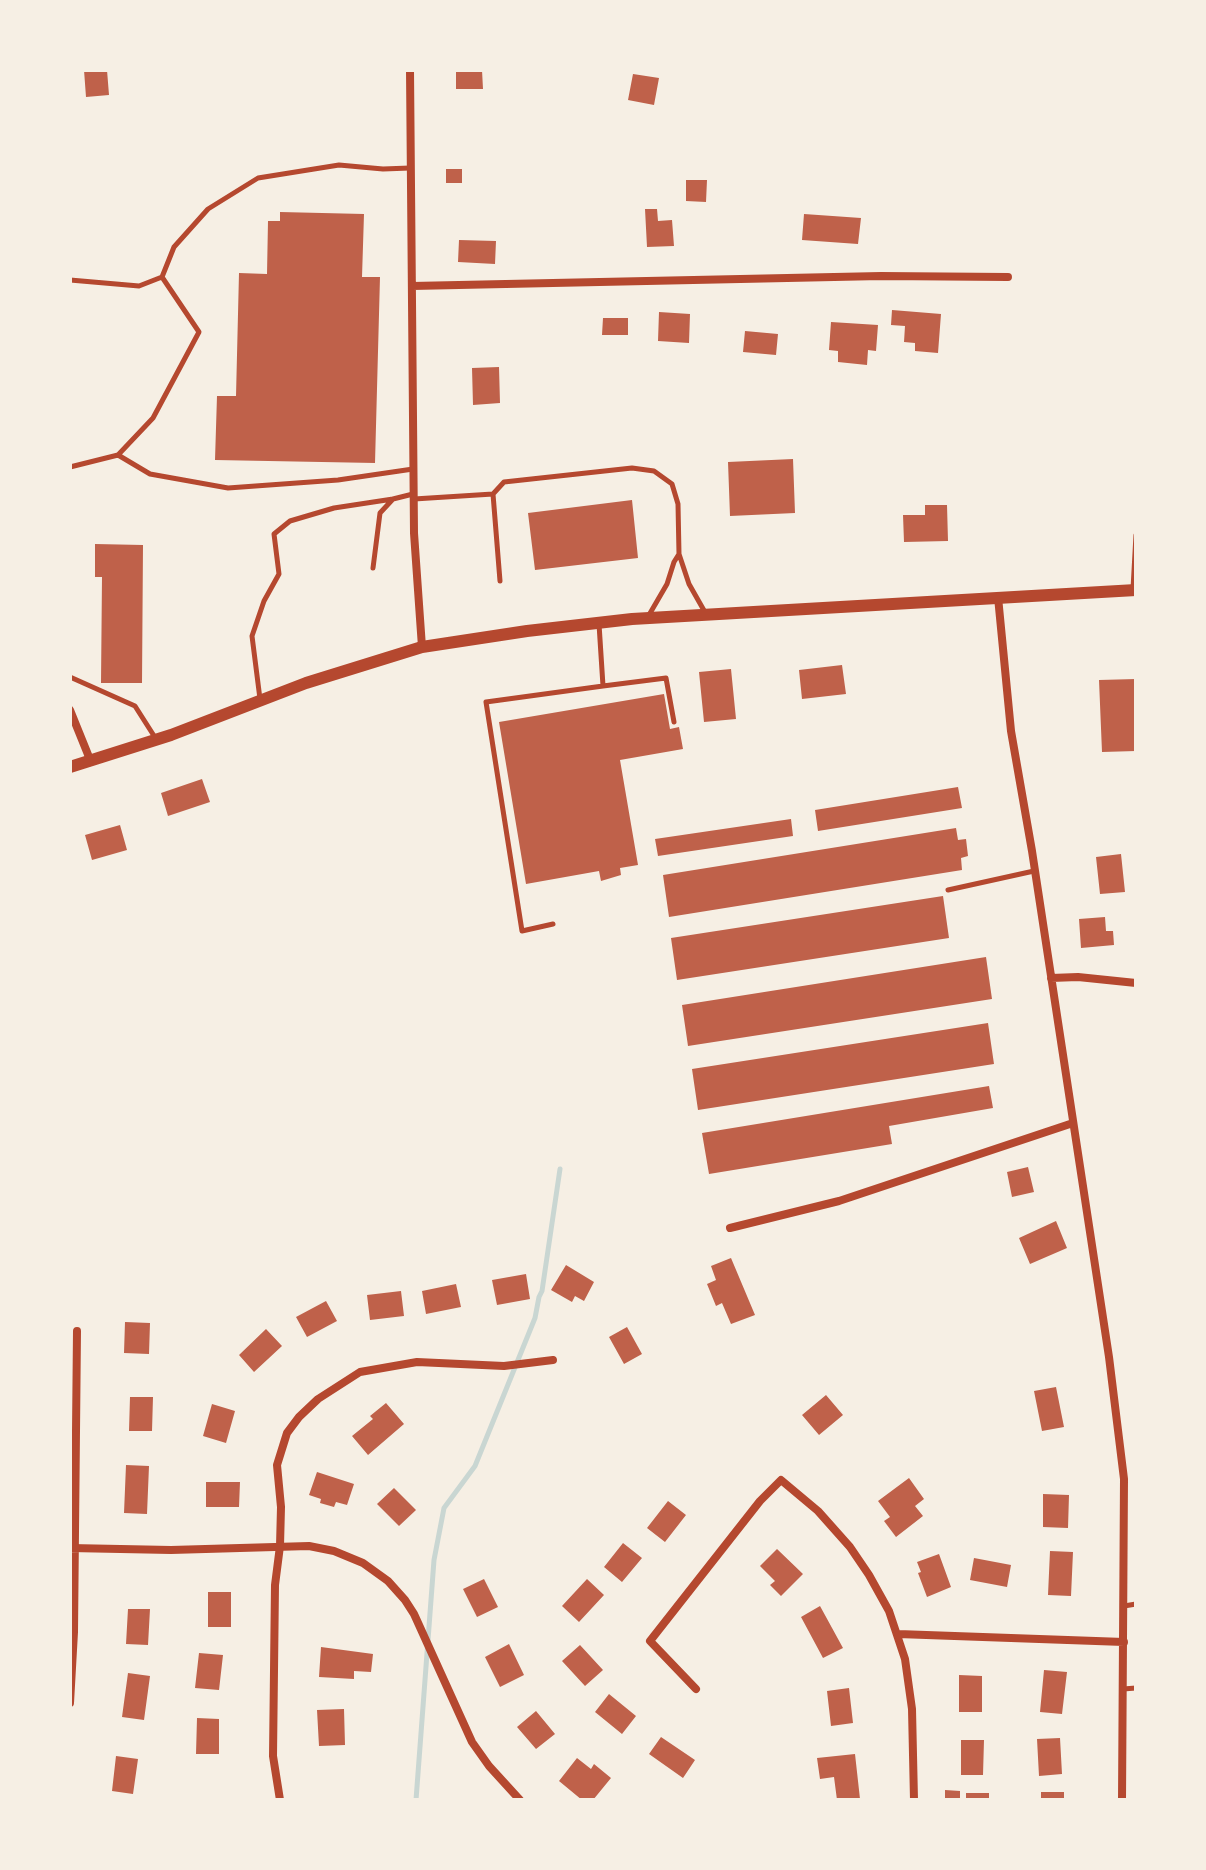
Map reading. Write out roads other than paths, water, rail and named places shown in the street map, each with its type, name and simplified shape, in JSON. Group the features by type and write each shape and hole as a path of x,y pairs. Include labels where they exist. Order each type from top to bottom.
{"main road":[{"path":"70,767 157,740 260,700 422,647 646,619 1134,590"}],"street":[{"path":"410,70 414,496 422,647"},
{"path":"412,286 881,276 1008,277"},
{"path":"998,597 1011,731 1109,1357 1124,1479 1122,1800"},
{"path":"70,710 91,762"},
{"path":"1051,978 1092,977 1136,983"},
{"path":"730,1228 839,1201 1073,1123"},
{"path":"70,1703 74,1632 72,1548 77,1331"},
{"path":"280,1800 273,1756 275,1585 281,1507 277,1465 287,1433 299,1417 333,1387 360,1372 398,1363 504,1366 553,1360"},
{"path":"696,1689 650,1641 742,1524 781,1480 818,1511 850,1547 880,1593 898,1634 912,1709 914,1800"},
{"path":"72,1548 171,1550 309,1546 346,1555 363,1563 388,1581 414,1614 472,1742 520,1800"},
{"path":"898,1634 1124,1642"}],"lane":[{"path":"70,280 139,286 162,277 174,247 208,209 258,178 339,165 411,168"},
{"path":"70,467 118,455 153,418 199,332 162,277"},
{"path":"118,455 150,474 228,488 338,480 414,469"},
{"path":"260,700 252,636 264,601 279,574 274,534 290,521 334,508 414,496 493,494 504,482 632,468 654,471 672,484 678,504 679,554 689,584 706,615"},
{"path":"493,494 500,581"},
{"path":"373,568 380,513 393,499"},
{"path":"1134,590 1136,535"},
{"path":"646,619 667,584 679,554"},
{"path":"599,623 603,686"},
{"path":"70,677 135,706 157,740"},
{"path":"553,924 522,931 486,702 666,678 674,722"},
{"path":"948,890 1035,871"},
{"path":"1124,1606 1136,1604"},
{"path":"1122,1689 1136,1688"}],"waterway":[{"path":"416,1800 434,1560 444,1508 475,1466 535,1318 542,1291 560,1169"}]}
